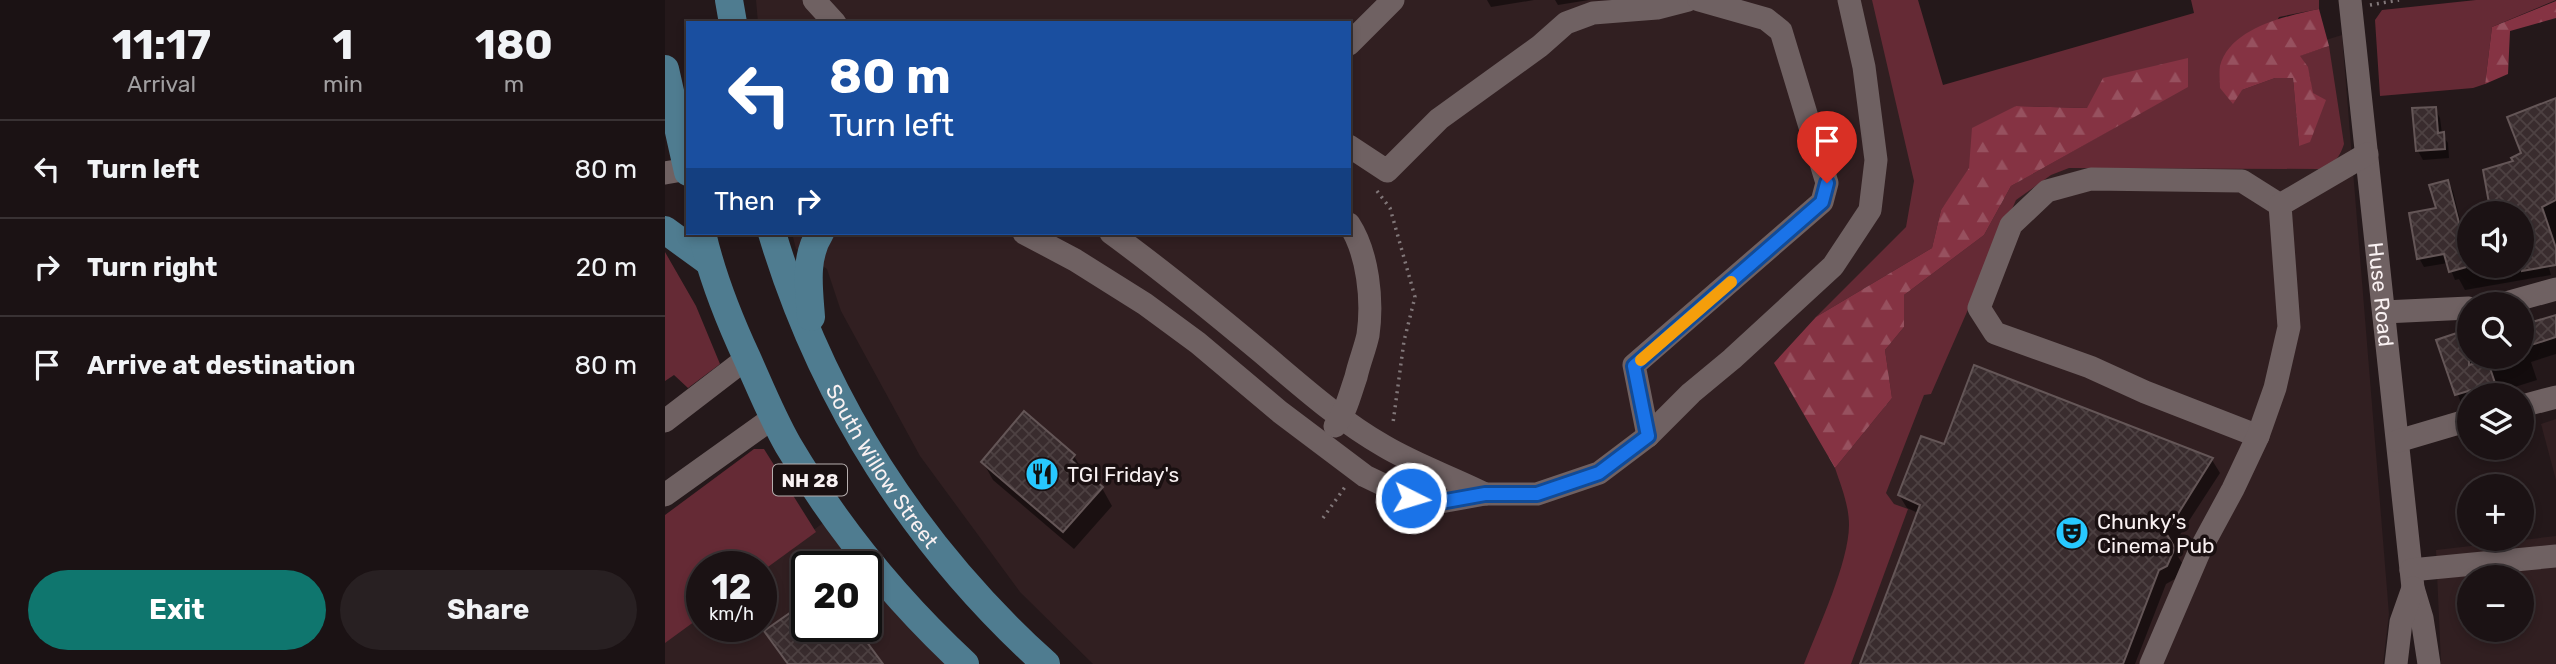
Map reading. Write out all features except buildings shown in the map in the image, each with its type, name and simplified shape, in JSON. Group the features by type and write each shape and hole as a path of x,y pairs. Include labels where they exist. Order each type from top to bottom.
{"main road":[{"path":"665,69 686,162"},
{"path":"665,230 709,262"},
{"name":"NH 28","path":"702,235 720,296 747,358 774,417 816,490 854,544 920,622 965,664"},
{"name":"South Willow Street","path":"773,235 812,341 870,454 904,508 958,575 1046,664"},
{"path":"812,341 808,272 811,254 819,235"}],"street":[{"path":"814,0 833,21"},
{"path":"1351,42 1393,0"},
{"path":"1351,147 1387,171 1439,119 1540,46 1566,23 1593,13 1657,8 1688,0"},
{"path":"1648,436 1634,366 1822,202 1827,183 1781,31 1766,19 1699,0"},
{"path":"1028,235 1075,260 1145,304 1365,476 1411,498 1435,503 1485,494 1537,494 1599,473 1648,436 1691,393 1833,267 1870,210 1876,160 1864,67 1849,0"},
{"name":"Huse Road","path":"2350,0 2412,579 2430,664"},
{"path":"2280,205 2367,153"},
{"path":"665,173 686,170"},
{"path":"2258,436 2090,367 1995,333 1979,308 2011,225 2047,191 2091,179 2242,181 2280,205"},
{"path":"2151,664 2200,550 2258,436 2275,388 2289,327 2280,205"},
{"path":"1322,443 1342,417 1368,335 1367,276 1357,236 1351,227"},
{"path":"1114,235 1167,274 1342,417 1383,446 1422,467 1443,473 1485,494"},
{"path":"2534,295 2556,289"},
{"path":"2384,312 2457,309"},
{"path":"665,421 747,358"},
{"path":"2534,403 2556,397"},
{"path":"665,495 774,417"},
{"path":"2398,441 2457,424"},
{"path":"2412,579 2556,555"},
{"name":"Huse Road","path":"2396,664 2400,622 2412,579"}],"path":[{"path":"1375,189 1390,208 1415,297 1403,341 1394,423"},
{"path":"1322,518 1346,486"}],"shaded area":[{"path":"756,0 1899,0 1980,203 2168,88 2342,35 2389,614 2383,664 1093,664 1020,592 920,456 841,311 827,269 796,249 792,235 1351,235 1351,21 758,21"},
{"path":"1872,0 1918,0 1943,85 2194,13 2191,0 2319,0 2319,9 2279,17 2242,90 2275,78 2293,78 2299,146 2309,111 2311,88 2306,66 2299,56 2329,46 2344,144 2335,160 2319,169 2069,168 2051,175 2016,200 1931,394 1924,395 1886,493 1894,504 1908,509 1851,664 1804,664 1832,595 1848,540 1848,510 1835,468 1892,398 1885,350 1904,327 1904,295 1984,235 2011,186 2188,86 2087,108 2016,106 1941,210 1932,248 1816,317 1906,227 1914,181"},
{"path":"2476,0 2556,0 2492,27 2485,84 2473,88 2380,96 2375,20 2382,10"},
{"path":"665,252 696,306 720,364 688,388 674,375 665,381"},
{"path":"2556,419 2556,480 2541,424"},
{"path":"754,449 764,449 816,532 777,560 777,551 686,551 686,628 665,643 665,515"},
{"path":"827,520 853,551 791,551 791,642 882,642 882,585 951,664 665,664 665,641 686,626 686,642 777,642 777,557"},
{"path":"2556,536 2556,664 2441,664 2436,550 2457,548 2457,551 2534,551 2534,539"}],"green space":[{"path":"2556,1 2556,18 2510,31 2508,74 2485,84 2492,27"},
{"path":"2319,9 2329,46 2300,56 2308,67 2313,93 2326,100 2310,142 2299,146 2293,78 2275,78 2242,90 2233,104 2220,88 2220,66 2235,42 2247,33 2276,20"},
{"path":"2188,58 2188,87 2011,186 1984,235 1904,295 1904,327 1885,350 1892,398 1835,468 1774,363 1816,317 1932,248 1941,210 1969,168 1972,128 2016,106 2087,108 2103,78"}],"slow traffic":[{"path":"1641,360 1731,282"}],"place":[{"name":"TGI Friday's","path":"1042,474"},
{"name":"Chunky's Cinema Pub","path":"2072,533"}],"route":[{"path":"1411,498 1435,503 1485,494 1537,494 1599,473 1648,436 1634,366 1822,202 1827,183"}]}
